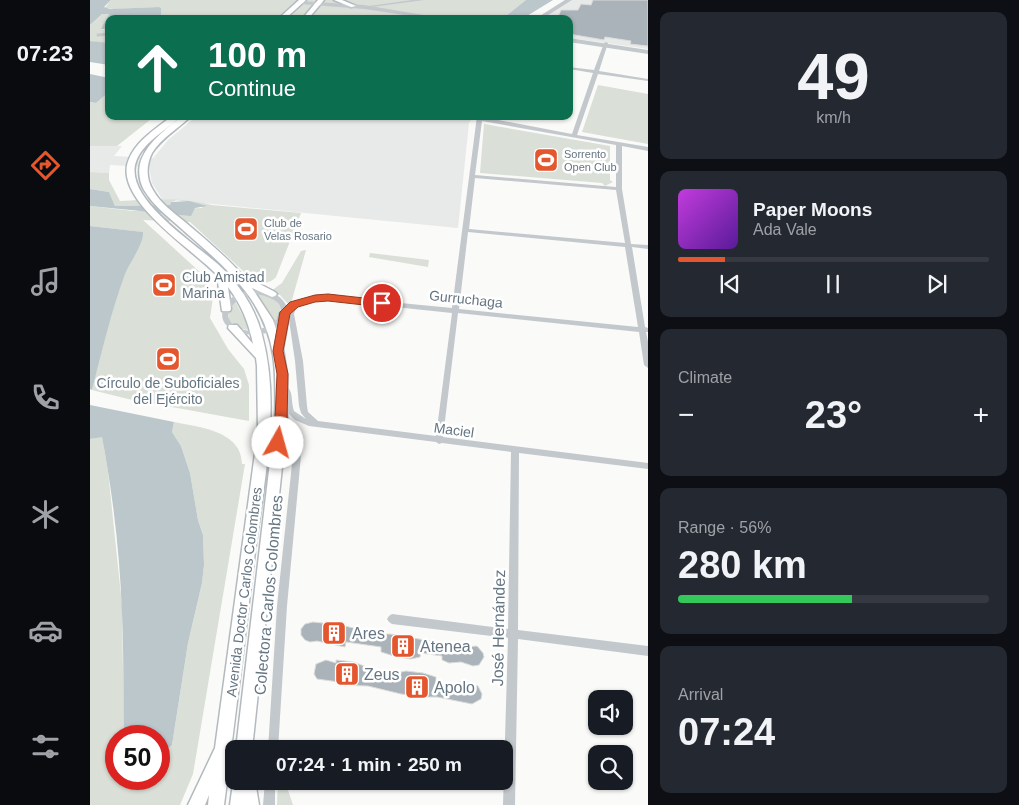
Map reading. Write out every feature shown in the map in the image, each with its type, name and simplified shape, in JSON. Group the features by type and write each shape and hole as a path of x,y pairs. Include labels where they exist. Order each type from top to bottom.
{"main road":[{"path":"337,0 352,6"},
{"path":"286,15 302,1"},
{"path":"301,15 312,1"},
{"path":"308,15 320,1"},
{"name":"Avenida Doctor Carlos Colombres","path":"174,120 153,142 146,155 142,168 142,177 146,187 158,203 242,279 252,292 271,329 278,351 282,374 281,420 245,740"},
{"name":"Avenida Doctor Carlos Colombres","path":"183,120 135,156 130,167 134,186 143,203 211,262 239,296 249,313 257,333 260,356 264,431 216,805"},
{"path":"222,275 226,309"},
{"path":"242,279 272,294"},
{"path":"278,351 287,312"},
{"path":"233,328 250,348 260,356"},
{"path":"196,805 226,738"},
{"path":"238,805 239,790"},
{"path":"248,790 251,805"}],"street":[{"path":"364,7 422,0"},
{"path":"545,15 569,0"},
{"path":"302,1 320,1 415,15"},
{"path":"98,35 105,34"},
{"path":"573,40 648,51"},
{"path":"574,136 606,45"},
{"path":"573,69 648,80"},
{"path":"439,441 480,120"},
{"path":"490,120 648,149"},
{"path":"619,144 619,189 627,245 645,330 648,365"},
{"path":"472,176 619,189"},
{"path":"465,230 648,247"},
{"path":"287,312 280,323 271,329 257,333 248,333 233,328 226,321 226,309 239,296 252,292 272,294 278,297 287,312 305,413 318,425"},
{"name":"Gurruchaga","path":"287,312 294,304 315,298 328,298 645,330"},
{"name":"Maciel","path":"282,386 288,392 290,413 298,419 318,425 515,451 648,466"},
{"name":"Colectora Carlos Colombres","path":"274,740 282,606 298,445 281,420"},
{"name":"José Hernández","path":"509,805 514,633 515,451"},
{"path":"392,619 648,651"},
{"path":"269,805 270,790"}],"shaded area":[{"path":"90,0 111,0 104,7 110,9 161,8 161,15 102,14 90,25"},
{"path":"111,0 526,0 507,15 161,15 161,8 159,7 105,8"},
{"path":"526,0 553,0 529,15 507,15"},
{"path":"569,0 648,0 648,49 573,39 573,15 545,15"},
{"path":"102,14 109,14 105,15 105,23 102,30 105,30 105,43 90,41 90,25"},
{"path":"105,22 105,30 101,29"},
{"path":"90,41 105,43 105,64 90,62"},
{"path":"90,74 105,77 105,95 96,103 90,102"},
{"path":"598,85 648,94 648,144 582,132"},
{"path":"105,95 105,120 150,120 117,146 90,146 90,102 96,103"},
{"path":"192,120 471,120 469,123 458,228 162,199 152,183 149,167 110,165 109,173 90,172 90,146 122,146 114,156 153,158 168,140"},
{"name":"Sorrento Open Club","path":"484,124 610,146 610,180 613,182 605,186 602,183 480,173"},
{"path":"90,172 109,173 109,180 120,201 177,200 171,202 170,205 115,206 109,192 90,189"},
{"path":"90,189 109,192 115,206 170,205 171,202 189,201 207,206 195,208 191,216 90,206"},
{"path":"177,200 301,213 276,277 266,282 254,281 190,222 143,220 202,274 213,297 210,318 228,349 244,369 249,385 249,421 128,399 92,390 116,299 126,270 140,246 142,232 90,226 90,206 133,211 202,208 203,205"},
{"path":"90,226 143,232 141,242 127,269 120,288 92,390 90,389"},
{"path":"306,250 292,300 288,304 280,295 271,291 282,283 301,251"},
{"path":"370,253 429,260 428,267 369,257"},
{"path":"257,293 274,298 281,307 280,317 273,326"},
{"path":"235,301 250,330 239,329 228,319 229,310"},
{"path":"90,405 174,422 172,432 181,446 190,473 198,520 203,535 204,565 202,583 188,643 172,745 170,747 170,725 124,725 123,629 118,547 113,503 102,437 90,439"},
{"path":"174,422 217,432 235,444 240,453 242,464 245,464 193,774 180,805 90,805 90,439 102,436 108,471 122,605 124,725 105,725 105,790 170,790 170,747 172,745 188,643 202,583 204,565 203,535 198,520 190,473 181,446 172,432"},
{"path":"278,790 288,790 293,805 277,805"}],"building":[{"path":"593,0 648,0 648,46 630,44 631,41 605,37 604,40 573,35 573,15 559,15 561,10 578,10 581,4 591,5"},
{"path":"313,622 340,625 381,634 442,643 455,643 466,647 477,646 484,657 479,665 473,666 461,662 449,663 442,660 442,656 421,653 420,657 411,659 394,656 381,652 381,647 346,642 345,647 317,641 310,642 301,635 301,629 305,624"},
{"path":"326,660 336,663 336,660 353,662 367,667 367,672 396,677 396,673 406,671 423,673 436,677 436,682 458,686 458,682 468,682 478,686 482,694 481,699 472,704 437,697 401,694 368,686 339,685 339,682 317,679 314,674 316,664"}],"place":[{"name":"Sorrento Open Club","path":"546,160"},
{"name":"Club de Velas Rosario","path":"246,229"},
{"name":"Club Amistad Marina","path":"164,285"},
{"name":"Círculo de Suboficiales del Ejército","path":"168,359"},
{"name":"Ares","path":"334,633"},
{"name":"Atenea","path":"403,646"},
{"name":"Zeus","path":"347,674"},
{"name":"Apolo","path":"417,687"}],"route":[{"path":"278,443 281,420 282,374 278,351 285,312 294,304 315,298 382,303"}]}
